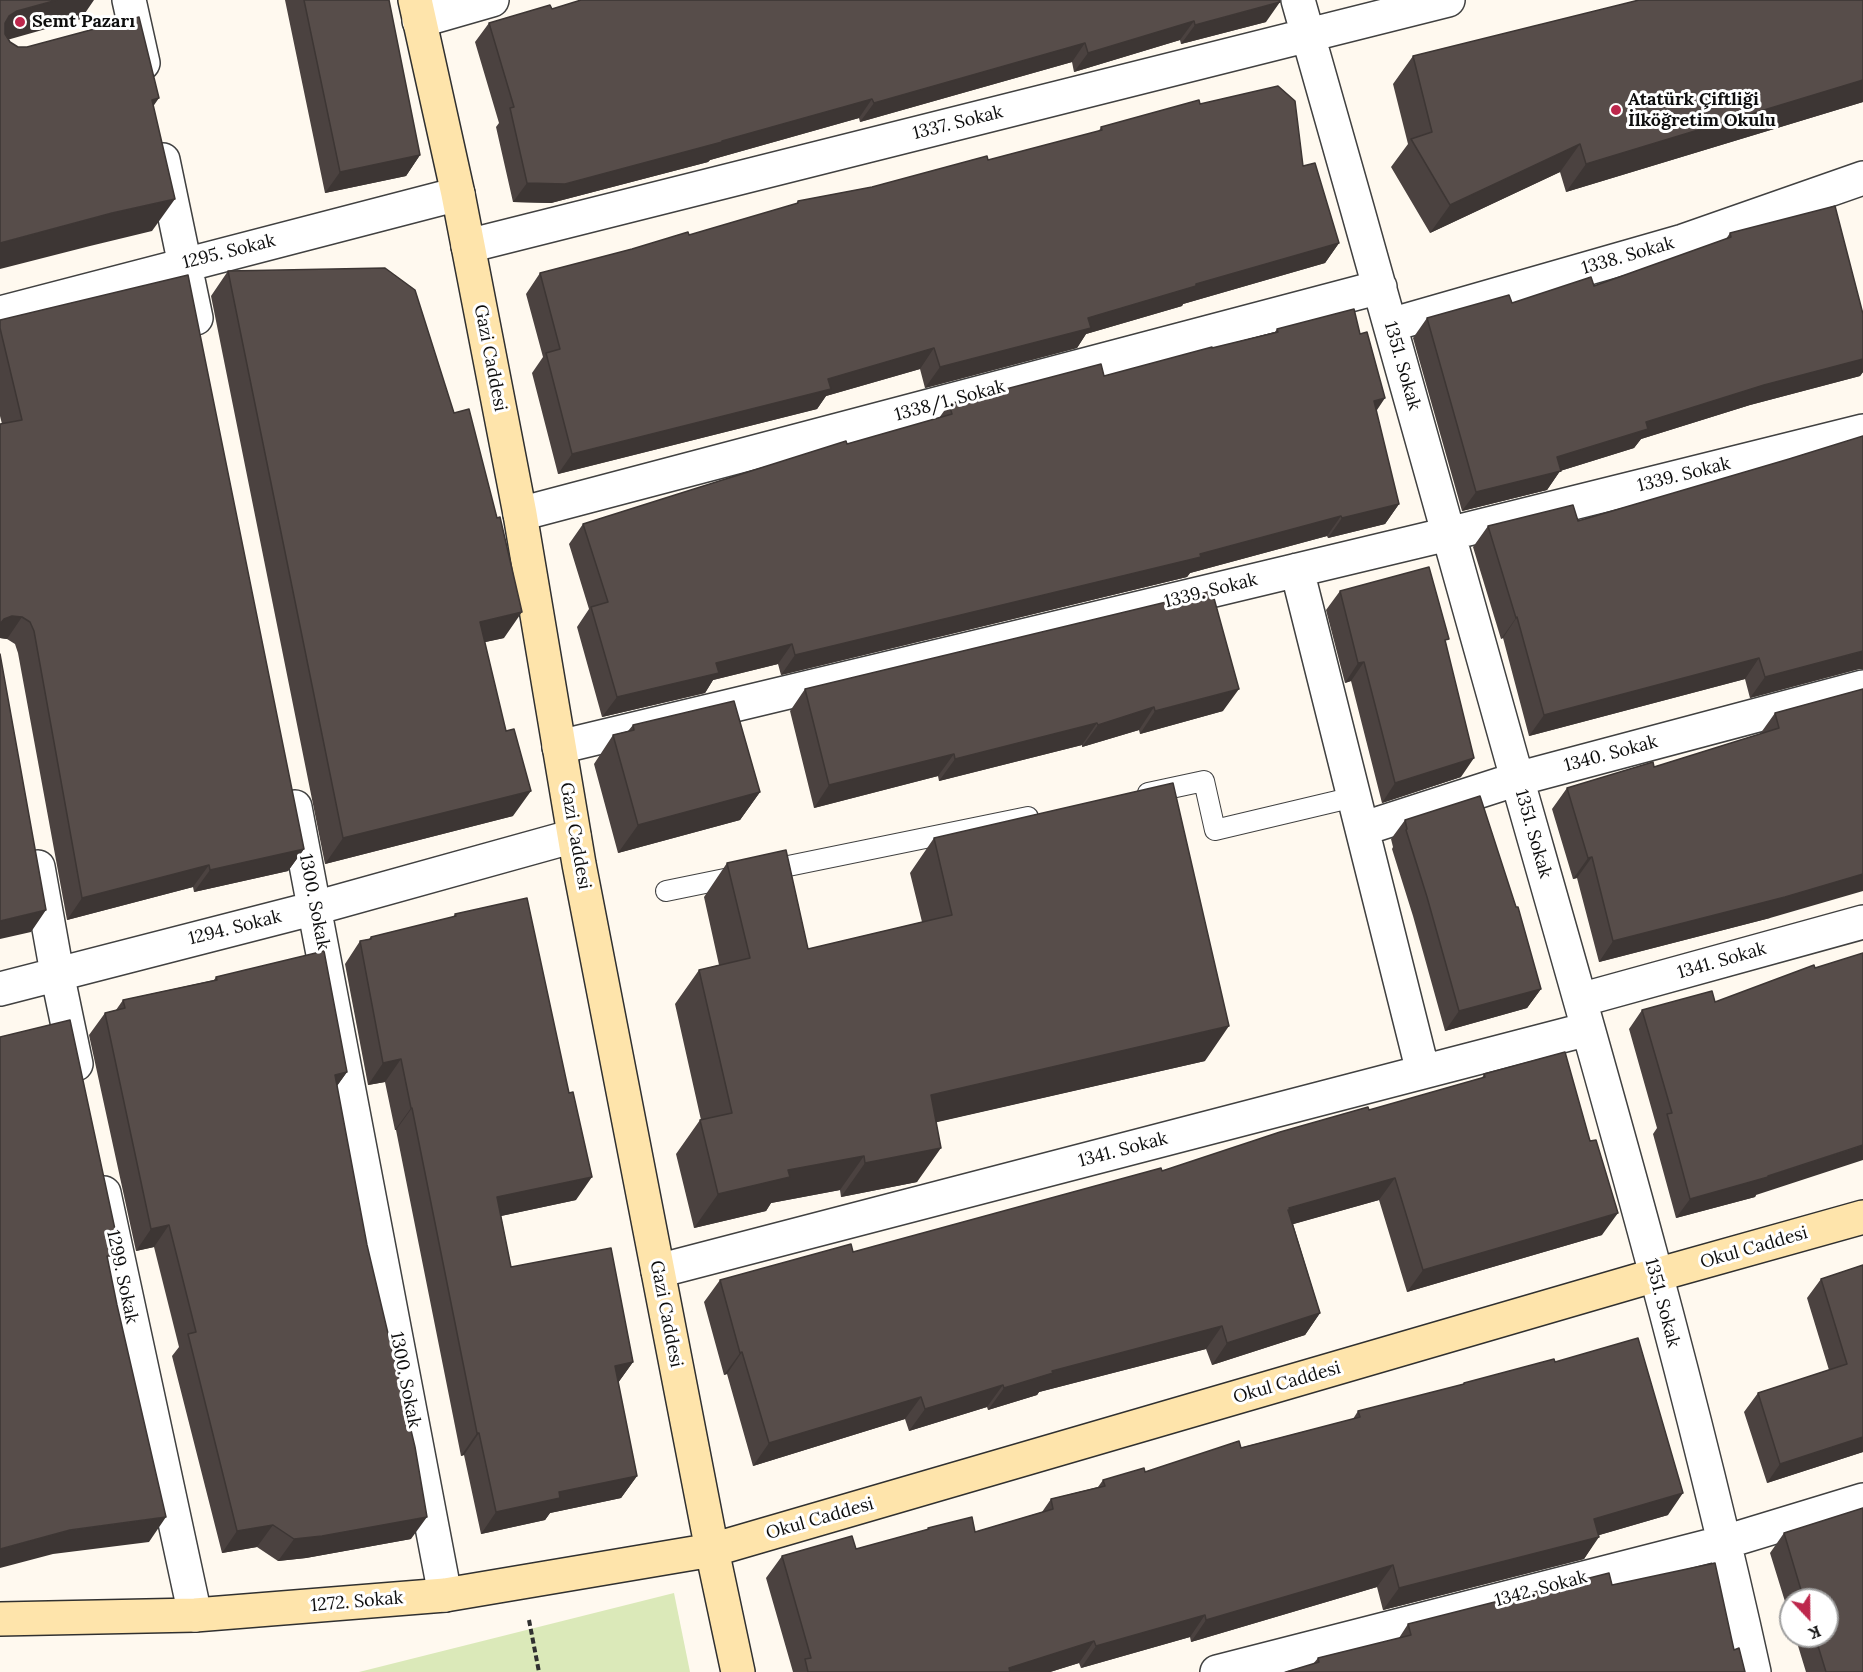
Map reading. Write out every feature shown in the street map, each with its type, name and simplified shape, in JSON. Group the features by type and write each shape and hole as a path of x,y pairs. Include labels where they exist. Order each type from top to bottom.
{"main road":[{"name":"Gazi Caddesi","path":"417,10 458,194 520,514 574,836 712,1550 738,1672"},
{"name":"Okul Caddesi","path":"712,1550 1656,1275 1863,1217"},
{"name":"1272. Sokak","path":"0,1619 195,1615 445,1595 712,1550"}],"street":[{"path":"417,10 492,0"},
{"name":"1351. Sokak","path":"1298,0 1656,1275 1725,1542 1754,1672"},
{"name":"1337. Sokak","path":"468,246 1448,0"},
{"path":"101,33 132,12 149,92"},
{"path":"156,127 202,345"},
{"name":"1338. Sokak","path":"1390,325 1683,241 1863,178"},
{"name":"1295. Sokak","path":"0,313 458,194"},
{"name":"1338/1. Sokak","path":"520,514 1380,287"},
{"name":"1339. Sokak","path":"559,747 1448,534 1863,431"},
{"path":"1297,570 1423,1072"},
{"name":"1340. Sokak","path":"1362,829 1517,779 1863,687"},
{"name":"1300. Sokak","path":"289,779 445,1595"},
{"name":"1294. Sokak","path":"0,988 315,908 574,836"},
{"path":"34,844 57,974 82,1090"},
{"name":"1341. Sokak","path":"658,1271 1423,1072 1584,1015 1863,922"},
{"name":"1299. Sokak","path":"97,1160 195,1615"},
{"name":"1342. Sokak","path":"1217,1672 1279,1664 1725,1542 1863,1500"}],"lane":[{"path":"1134,796 1204,781 1215,830 1354,797"},
{"path":"666,891 1052,812"}],"path":[{"path":"522,1582 539,1672"}],"green space":[{"path":"674,1593 690,1672 359,1672"}],"building":[{"path":"0,0 57,0 17,11 9,16 5,23 5,34 10,42 18,47 27,47 139,17 159,98 152,100 175,199 0,243"},
{"path":"304,0 389,0 420,155 340,172"},
{"path":"581,0 1279,0 1280,2 1195,25 1194,21 1088,53 1085,43 874,103 872,99 565,184 527,183 510,108 514,107 489,23 550,5 552,9"},
{"path":"1639,0 1863,0 1863,80 1586,164 1580,144 1450,205 1411,139 1432,132 1413,56"},
{"path":"1278,86 1295,101 1303,166 1315,163 1339,243 1088,318 1091,328 940,367 934,348 828,379 831,389 572,454 546,353 560,349 540,273 688,232 689,235 798,203 798,201 872,187 987,156 988,160 1102,130 1101,127 1199,100 1200,104"},
{"path":"1835,206 1863,314 1863,359 1764,385 1646,422 1648,429 1557,457 1561,471 1476,492 1427,318 1509,295 1512,303 1591,277 1594,286 1731,237 1730,233"},
{"path":"385,268 415,290 454,413 469,409 497,518 500,517 522,612 480,622 506,731 514,729 531,791 343,838 228,271"},
{"path":"188,275 304,849 210,870 209,865 82,898 34,631 30,622 22,617 12,616 4,619 0,624 0,424 22,420 0,320"},
{"path":"1354,309 1360,334 1367,332 1385,398 1374,401 1399,504 1342,518 1341,516 1200,554 1201,557 795,655 792,644 716,663 719,673 617,697 591,607 608,602 583,524 846,441 847,444 952,414 949,404 1101,364 1104,376 1278,332 1277,329"},
{"path":"1863,436 1863,651 1765,677 1759,658 1544,715 1517,617 1488,526 1573,505 1578,521"},
{"path":"1429,567 1449,639 1445,640 1474,758 1395,783 1364,662 1358,663 1340,591"},
{"path":"1212,591 1239,689 1155,711 1154,707 1098,725 1097,723 955,759 954,754 829,785 805,689"},
{"path":"0,654 46,910 0,921"},
{"path":"1863,689 1863,874 1785,897 1613,941 1592,857 1588,858 1567,788 1653,762 1654,767 1779,728 1775,713"},
{"path":"734,701 760,792 638,825 613,735 634,730 633,725"},
{"path":"1173,783 1229,1026 931,1095 941,1148 865,1163 864,1156 788,1170 790,1177 718,1194 700,1120 732,1113 699,970 750,958 727,863 786,850 808,949 952,915 934,838"},
{"path":"1480,796 1516,907 1518,907 1541,989 1459,1011 1405,820"},
{"path":"527,898 569,1093 573,1092 592,1177 497,1197 511,1267 611,1248 633,1362 615,1366 637,1476 559,1492 560,1498 496,1512 479,1433 477,1433 401,1059 383,1063 360,941 456,916 455,914"},
{"path":"324,951 347,1072 335,1075 367,1245 415,1447 427,1517 294,1539 273,1525 237,1531 188,1334 196,1332 169,1225 151,1229 105,1013 125,1008 123,1000 217,980 216,977"},
{"path":"1863,953 1863,1145 1768,1177 1690,1199 1667,1114 1672,1113 1642,1010 1712,991 1715,1002 1814,965 1815,968"},
{"path":"70,1020 116,1234 107,1236 110,1256 107,1256 166,1517 70,1530 0,1549 0,1037"},
{"path":"1565,1052 1590,1141 1596,1140 1618,1213 1423,1270 1395,1178 1289,1208 1320,1313 1227,1343 1222,1326 1052,1371 1053,1373 1004,1388 1003,1385 925,1409 921,1397 769,1443 742,1352 740,1353 720,1280 851,1244 853,1252 1161,1168 1162,1171 1280,1132 1368,1107 1369,1110 1485,1077 1484,1074"},
{"path":"1863,1265 1863,1437 1780,1464 1758,1393 1847,1364 1821,1279"},
{"path":"1638,1338 1683,1493 1594,1519 1599,1537 1399,1588 1393,1565 1206,1620 1205,1615 1096,1646 1094,1641 1009,1668 1010,1672 808,1672 805,1659 811,1658 782,1556 852,1536 856,1549 972,1517 975,1532 1053,1509 1051,1499 1105,1486 1103,1480 1144,1468 1145,1472 1239,1441 1241,1448 1360,1417 1358,1411 1554,1359 1555,1362"},
{"path":"1863,1508 1863,1672 1826,1672 1819,1648 1839,1648 1839,1588 1800,1588 1784,1533"},
{"path":"1715,1563 1734,1650 1739,1648 1745,1672 1286,1672 1319,1662 1318,1658 1411,1635 1408,1624 1609,1573 1612,1585"}],"place":[{"name":"Semt Pazarı","path":"20,22"},
{"name":"Atatürk Çiftliği İlköğretim Okulu","path":"1616,110"}]}
